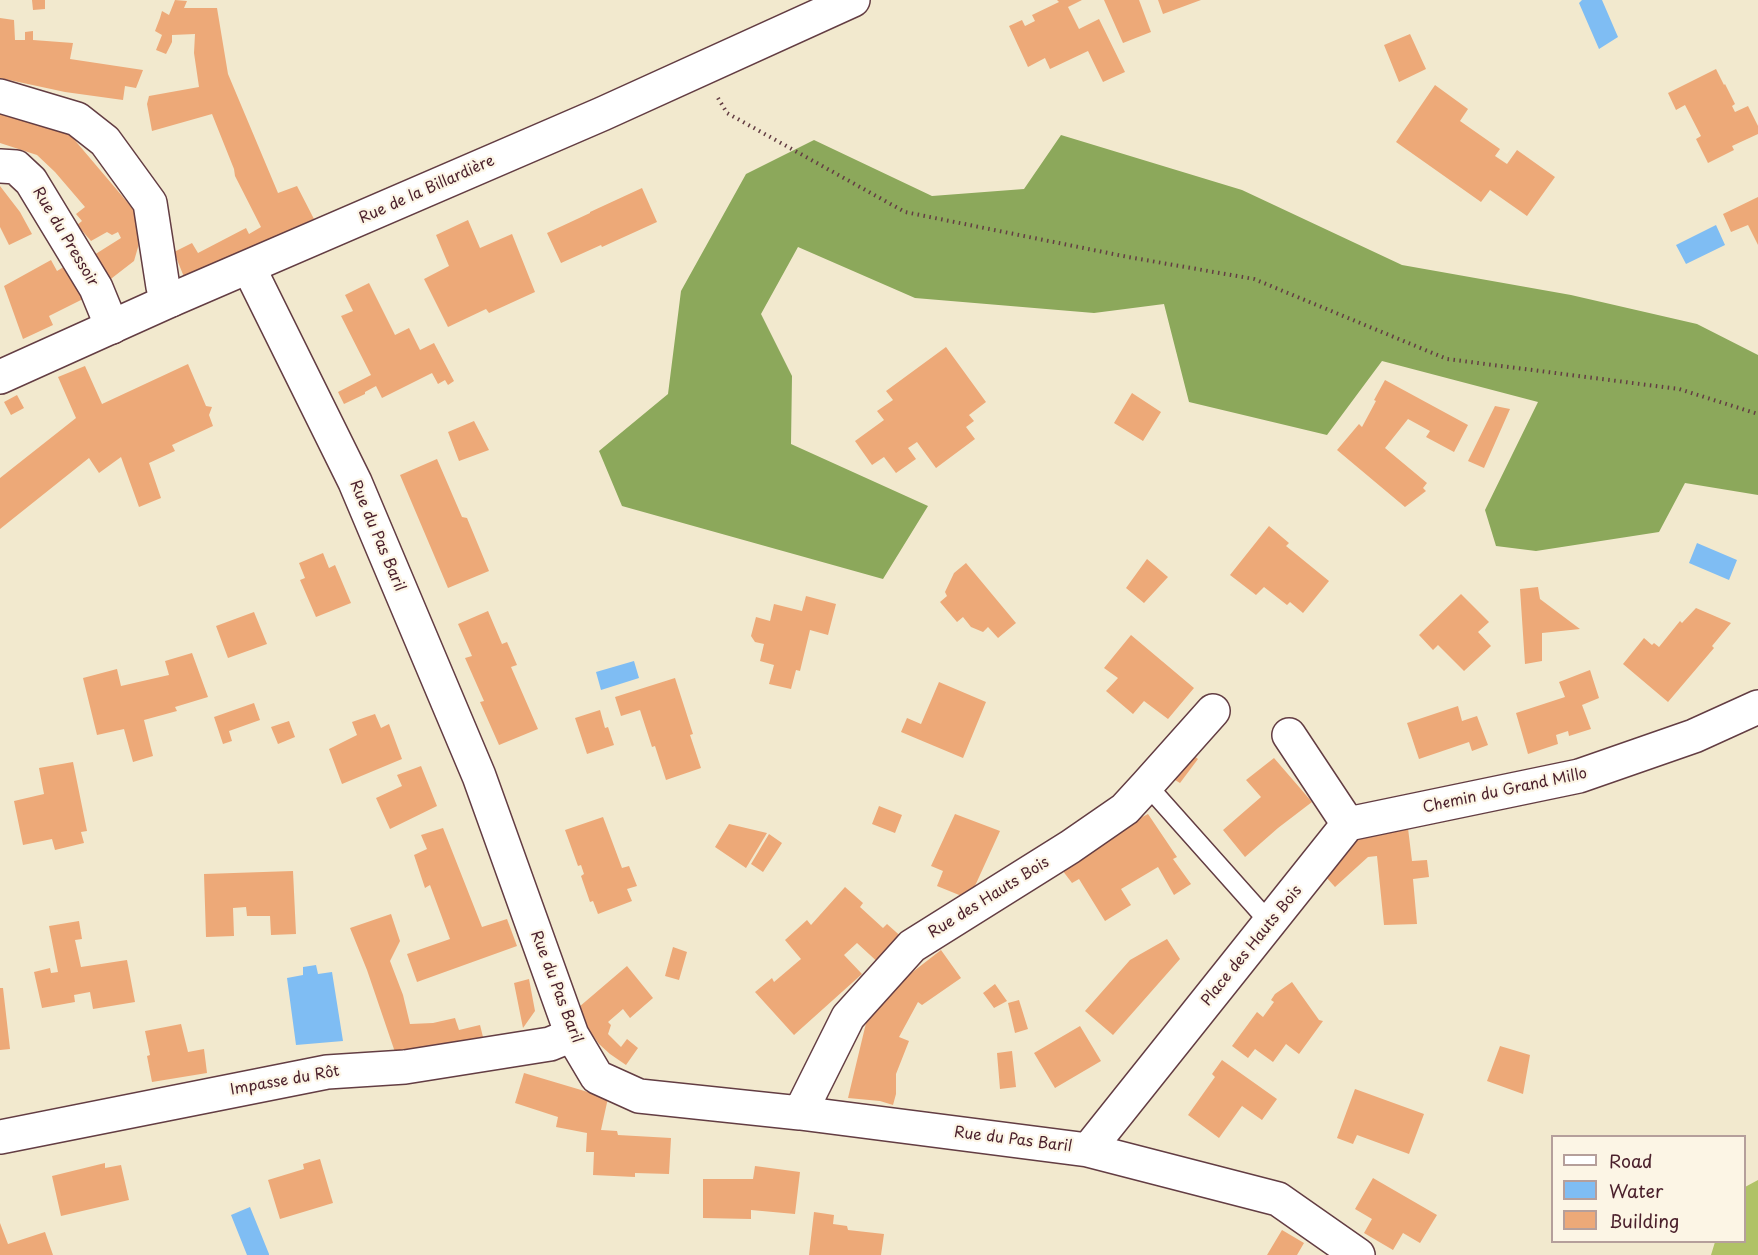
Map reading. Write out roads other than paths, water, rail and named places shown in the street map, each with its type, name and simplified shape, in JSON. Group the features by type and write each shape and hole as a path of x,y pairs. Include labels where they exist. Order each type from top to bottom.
{"street":[{"name":"Rue de la Billardière","path":"0,377 171,300 602,114 853,0"},
{"path":"0,96 76,119 105,141 150,203 163,287 171,300"},
{"name":"Rue du Pressoir","path":"0,166 16,167 31,181 96,288 112,327"},
{"name":"Rue du Pas Baril","path":"249,268 355,482 479,776 572,1035 597,1077 639,1096 800,1113 1088,1150 1278,1199 1359,1255"},
{"name":"Chemin du Grand Millo","path":"1348,824 1579,776 1694,736 1758,706"},
{"name":"Rue des Hauts Bois","path":"800,1113 848,1017 912,946 1070,847 1125,809 1213,711"},
{"path":"1289,735 1348,824"},
{"name":"Place des Hauts Bois","path":"1088,1150 1348,824"},
{"name":"Impasse du Rôt","path":"0,1137 327,1072 405,1067 550,1044 572,1035"}],"lane":[{"path":"1147,786 1270,923"}],"water":[{"path":"1582,0 1602,0 1618,37 1599,49 1579,3"},
{"path":"1716,225 1725,245 1686,264 1676,245"},
{"path":"1697,543 1737,560 1729,580 1689,563"},
{"path":"634,661 639,678 601,690 596,672"},
{"path":"316,965 318,974 332,972 343,1041 296,1045 287,978 303,975 303,967"},
{"path":"250,1207 269,1255 247,1255 231,1215"}]}
